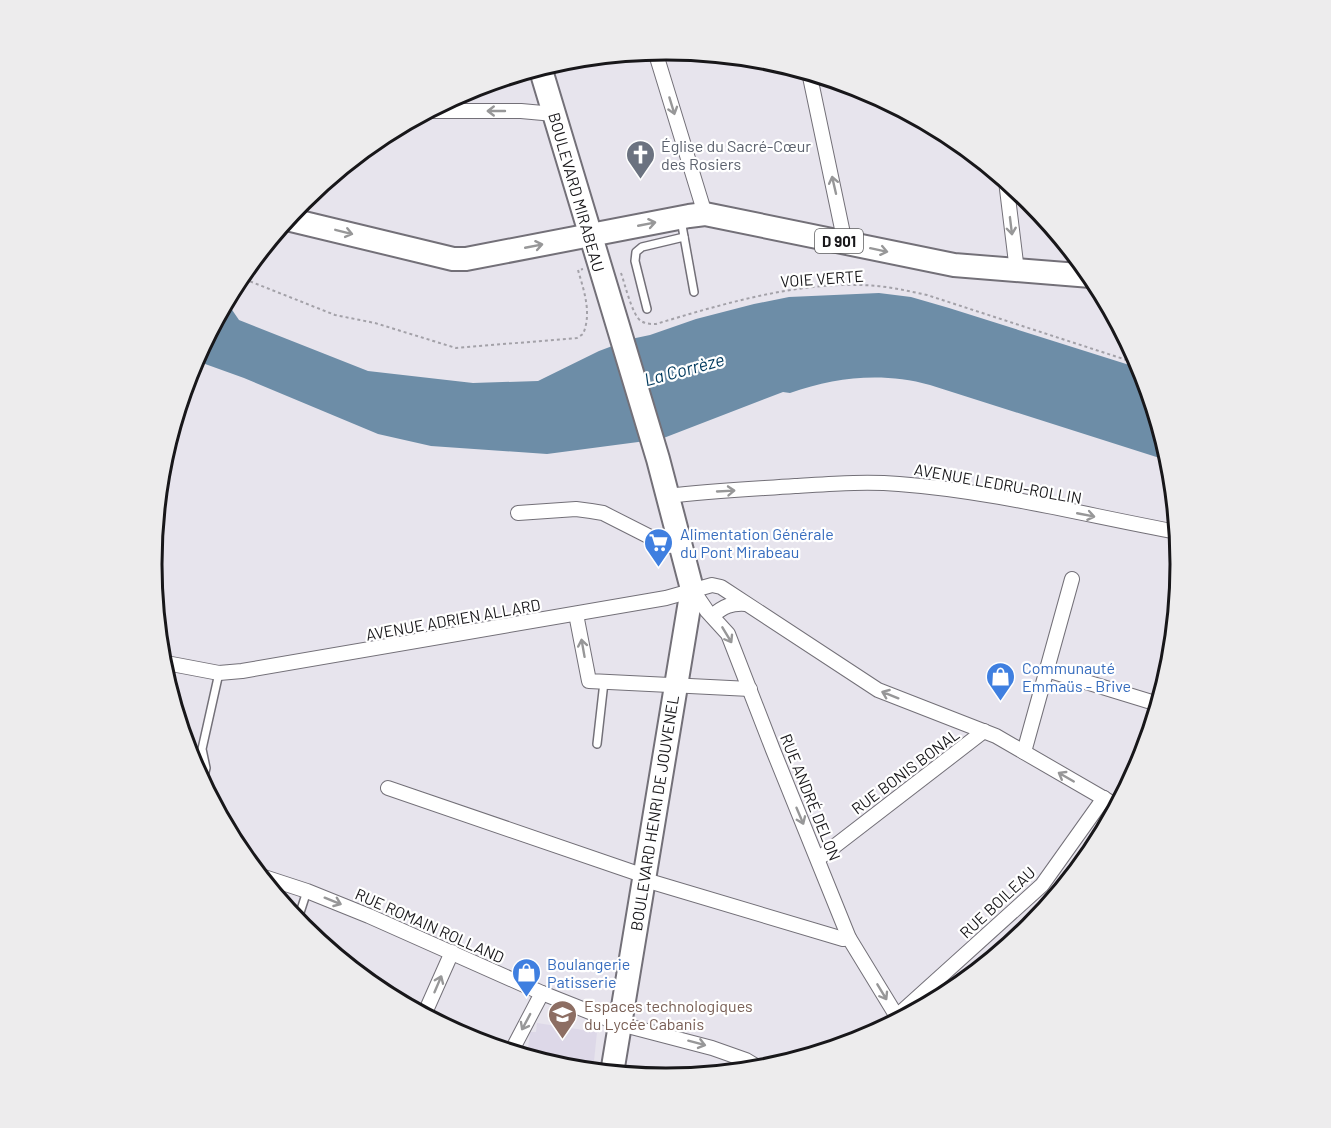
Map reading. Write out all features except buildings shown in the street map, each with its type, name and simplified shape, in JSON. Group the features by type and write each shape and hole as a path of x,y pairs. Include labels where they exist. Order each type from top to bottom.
{"main road":[{"name":"BOULEVARD MIRABEAU","path":"542,75 589,235 588,268 614,316 668,496"},
{"name":"D 901","path":"297,221 453,259 466,259 589,235 682,227 705,214 954,265 1078,275"},
{"path":"668,496 692,589"},
{"name":"BOULEVARD HENRI DE JOUVENEL","path":"613,1065 692,589"}],"street":[{"path":"658,60 705,214"},
{"path":"811,82 845,243"},
{"path":"445,111 521,111 554,114"},
{"path":"1008,194 1017,271"},
{"name":"AVENUE LEDRU-ROLLIN","path":"668,496 831,484 897,483 1002,498 1168,530"},
{"path":"518,513 566,509 603,513 668,546 681,544"},
{"path":"1024,752 1072,579"},
{"name":"AVENUE ADRIEN ALLARD","path":"171,664 219,673 242,671 666,598 712,585 721,587 878,690 984,731 1110,802"},
{"name":"RUE ANDRÉ DELON","path":"692,589 728,634 849,938 895,1012"},
{"path":"712,616 732,603 746,604"},
{"path":"576,614 589,681 750,689"},
{"path":"1047,670 1150,702"},
{"name":"RUE BONIS BONAL","path":"818,858 984,731"},
{"path":"388,788 636,873 652,882 843,939 849,938"},
{"name":"RUE BOILEAU","path":"917,1001 1042,885 1104,798"},
{"name":"RUE ROMAIN ROLLAND","path":"273,879 307,891 542,993 620,1024 712,1048 748,1061"},
{"path":"427,1008 452,952"},
{"path":"515,1045 542,993"}],"lane":[{"path":"647,309 635,261 636,252 682,227 694,292"},
{"path":"206,770 202,749 219,673"},
{"path":"597,744 604,682"},
{"path":"301,911 307,891"}],"path":[{"path":"248,281 335,315 375,322 456,348 577,338 583,334 587,317 588,268"},
{"name":"VOIE VERTE","path":"621,272 635,313 640,321 647,324 656,324 735,301 798,289 869,285 892,287 927,295 1126,360"}],"shaded area":[{"name":"Espaces technologiques du Lycée Cabanis","path":"537,1023 597,1032 594,1063 522,1047 528,1048 530,1032 536,1032"}],"water":[{"name":"La Corrèze","path":"879,293 911,297 1128,365 1143,402 1158,457 930,385 877,378 842,380 790,393 783,392 661,439 547,454 431,446 378,434 203,363 231,308 239,320 368,371 473,383 538,381 599,351 631,339 696,319 789,297"}],"place":[{"name":"Église du Sacré-Cœur des Rosiers","path":"640,180"},
{"name":"Alimentation Générale du Pont Mirabeau","path":"659,568"},
{"name":"Communauté Emmaüs - Brive","path":"1001,702"},
{"name":"Boulangerie Patisserie","path":"526,998"},
{"name":"Espaces technologiques du Lycée Cabanis","path":"563,1040"}]}
